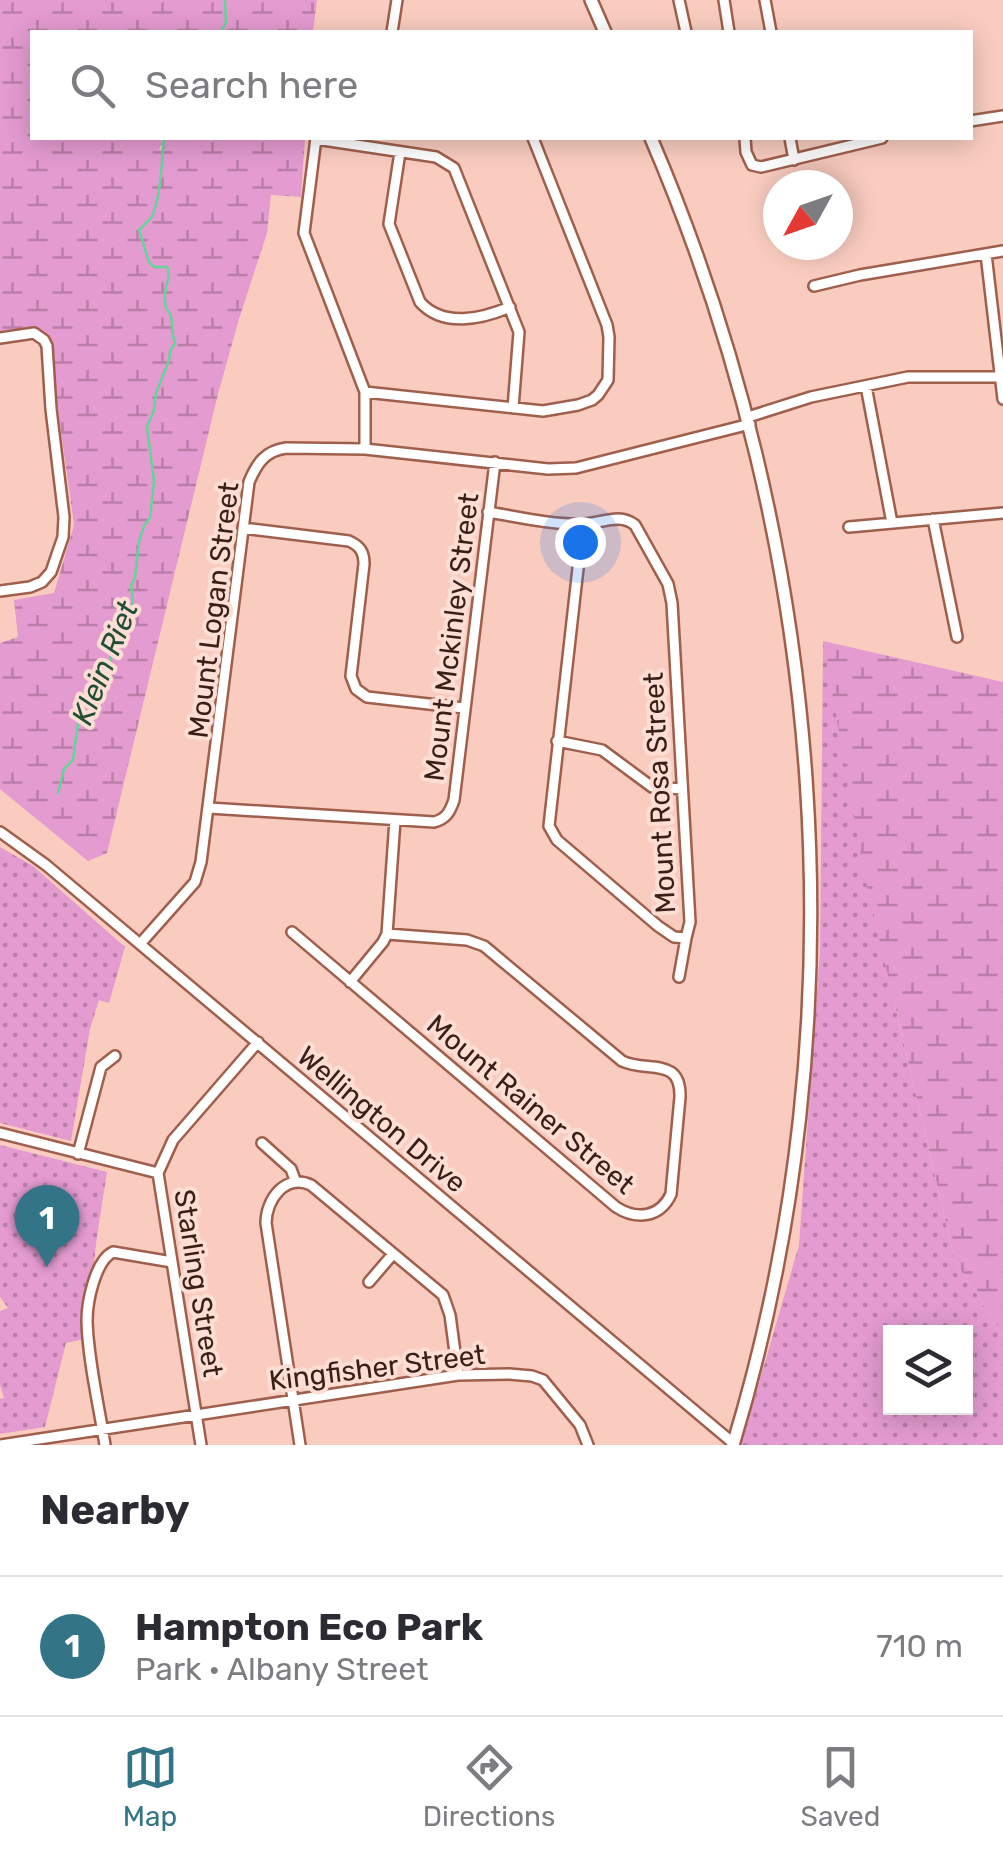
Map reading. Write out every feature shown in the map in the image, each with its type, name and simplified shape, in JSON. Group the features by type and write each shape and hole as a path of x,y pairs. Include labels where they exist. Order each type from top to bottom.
{"main road":[{"path":"591,0 604,30"},
{"path":"652,140 710,292 749,421 784,583 800,706 809,829 810,954 804,1058 788,1196 758,1352 733,1444"}],"street":[{"path":"392,30 397,0"},
{"path":"679,0 686,30"},
{"path":"724,0 729,30"},
{"path":"766,0 771,30"},
{"path":"973,121 1003,116"},
{"path":"316,140 304,233 364,392 365,449"},
{"path":"328,140 436,157 454,168 520,332 512,408"},
{"path":"364,392 554,410 592,400 604,389 610,360 607,325 534,140"},
{"path":"744,140 752,165 761,167 874,140"},
{"path":"790,140 794,160"},
{"path":"400,152 390,228 420,302 433,313 464,319 486,317 510,307"},
{"path":"814,286 1003,252"},
{"path":"986,254 1003,399"},
{"path":"0,338 34,333 44,340 64,528 48,578 37,585 0,591"},
{"name":"Mount Logan Street","path":"140,944 195,882 202,862 250,482 266,455 286,448 365,449 576,468 749,421 812,397 908,377 1001,377"},
{"path":"866,386 892,524"},
{"name":"Mount Mckinley Street","path":"209,808 434,822 444,819 454,800 495,462"},
{"name":"Mount Rosa Street","path":"488,512 583,524 619,518 632,522 668,584 690,922 686,938 667,933 566,848 552,833 548,819 583,524"},
{"path":"849,528 1003,513"},
{"path":"933,520 957,637"},
{"path":"243,528 358,546 364,564 351,676 356,689 367,696 464,708"},
{"path":"557,741 602,750 652,787 682,789"},
{"path":"350,982 386,934 395,820"},
{"name":"Wellington Drive","path":"0,832 46,865 258,1042 733,1444"},
{"name":"Mount Rainer Street","path":"292,932 622,1212 643,1216 668,1201 680,1096 676,1075 666,1069 622,1060 484,946 466,940 386,934"},
{"path":"679,977 686,938"},
{"name":"Starling Street","path":"201,1445 158,1173 173,1140 258,1042"},
{"path":"78,1154 100,1067 115,1056"},
{"path":"0,1133 158,1173"},
{"path":"262,1143 292,1169 296,1180"},
{"path":"300,1445 265,1214 286,1184 296,1180 311,1185 439,1292 447,1302 458,1375"},
{"path":"106,1445 87,1322 100,1263 113,1252 172,1262"},
{"path":"368,1282 393,1254"},
{"name":"Kingfisher Street","path":"0,1445 458,1375 509,1374 539,1378 549,1386 580,1426 588,1445"}],"green space":[{"path":"0,0 317,0 313,30 30,30 30,140 161,140 161,151 164,140 305,140 301,197 271,195 267,233 218,394 107,853 88,861 0,789 0,643 18,637 14,600 54,593 74,525 48,339 35,328 0,331"},
{"path":"823,641 896,1010 955,1261 1003,1335 1003,1445 741,1445 799,1245 820,950"},
{"path":"823,641 1003,682 1003,1335 955,1261 864,873"},
{"path":"0,847 33,866 125,947 109,1003 99,1000 90,1029 71,1141 0,1123"},
{"path":"0,1145 107,1172 85,1339 66,1343 45,1427 0,1434 0,1399 4,1398 0,1385 0,1311 8,1308 0,1297"}],"waterway":[{"name":"Klein Riet","path":"222,30 226,22 225,0"},
{"name":"Klein Riet","path":"58,793 64,769 73,760 84,704 105,679 111,660 109,649 133,602 131,585 139,541 150,518 154,481 147,427 175,343 165,306 167,267 154,267 149,262 139,230 151,218 157,201 164,140"}],"place":[{"name":"Hampton Eco Park","path":"47,1267"}]}
